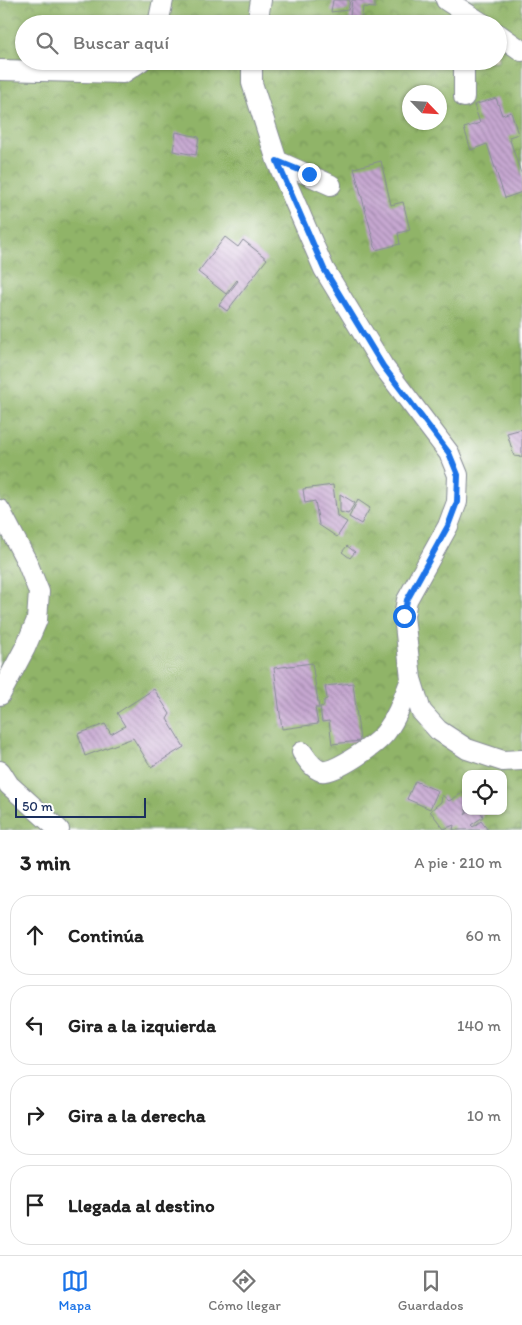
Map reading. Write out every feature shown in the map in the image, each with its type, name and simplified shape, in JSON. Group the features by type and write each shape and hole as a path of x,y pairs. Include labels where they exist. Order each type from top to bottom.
{"lane":[{"path":"160,15 163,0"},
{"path":"259,15 262,0"},
{"path":"446,0 467,15"},
{"path":"507,40 522,51"},
{"path":"0,70 124,73 128,70"},
{"path":"252,70 252,83 277,161 324,269 383,366 449,453 458,475 457,502 448,526 407,600 404,616 411,679 421,711 438,730 467,749 504,761 522,760"},
{"path":"464,70 464,97"},
{"path":"277,161 331,185"},
{"path":"0,510 27,562 39,592 37,620 25,648 0,695"},
{"path":"302,752 314,767 321,771 330,771 371,748 386,733 396,717 411,679"},
{"path":"0,771 9,784 59,830"}],"green space":[{"path":"0,0 522,0 522,830 0,830"}],"building":[{"path":"333,0 350,0 348,10 331,12"},
{"path":"352,0 375,0 375,8 363,7 362,15 350,15"},
{"path":"496,98 502,115 511,112 518,134 509,137 522,176 522,192 505,198 487,144 471,150 464,128 480,123 474,105"},
{"path":"176,132 199,137 196,155 173,151"},
{"path":"381,161 391,205 403,202 410,230 398,233 400,244 376,250 354,168"},
{"path":"225,237 238,247 243,240 267,259 227,311 219,305 238,281 226,294 198,272"},
{"path":"522,429 522,457 514,456 507,433"},
{"path":"333,485 337,516 347,522 337,537 319,525 315,501 305,503 303,489"},
{"path":"340,494 355,503 348,514 340,512"},
{"path":"358,500 370,508 361,524 349,517"},
{"path":"347,546 355,552 350,558 342,552"},
{"path":"312,663 319,708 315,708 318,724 282,729 274,668"},
{"path":"353,683 360,741 332,744 329,721 322,722 320,707 324,706 324,700 327,699 325,686"},
{"path":"154,689 170,714 167,719 184,747 151,767 133,738 85,756 78,734 105,724 111,734 125,726 117,713"},
{"path":"415,781 438,791 430,809 407,799"},
{"path":"462,793 462,815 482,815 483,817 471,825 473,827 481,821 488,830 453,830 454,825 444,829 430,811 441,802 442,795 449,801"}],"route":[{"path":"309,174 277,161 324,269 383,366 449,453 458,475 457,502 448,526 407,600 404,616"}]}
